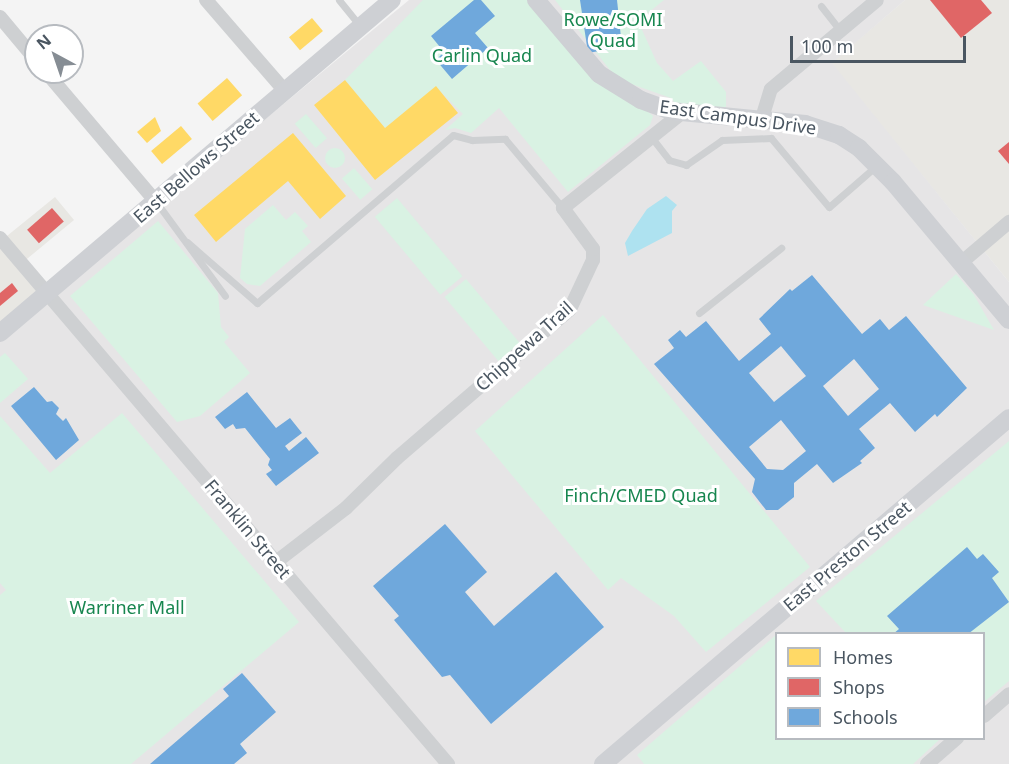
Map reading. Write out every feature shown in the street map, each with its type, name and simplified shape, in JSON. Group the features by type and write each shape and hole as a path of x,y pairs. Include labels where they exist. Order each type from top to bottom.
{"street":[{"path":"206,0 284,90"},
{"name":"East Bellows Street","path":"0,333 156,203 284,90 392,0"},
{"name":"East Campus Drive","path":"536,0 606,80 653,106 683,112 805,124 839,135 877,165 962,262 1009,320"},
{"path":"762,118 771,89 877,0"},
{"path":"0,17 24,46"},
{"path":"56,84 156,203"},
{"path":"563,208 683,112"},
{"name":"Chippewa Trail","path":"276,562 346,508 397,458 570,309 590,267 593,249 563,208"},
{"path":"962,262 1009,222"},
{"name":"Franklin Street","path":"0,238 448,764"},
{"name":"East Preston Street","path":"603,764 1009,418"},
{"path":"985,715 1009,694"},
{"path":"927,764 955,740"}],"lane":[{"path":"339,0 360,26"},
{"path":"821,6 840,30"},
{"path":"156,203 187,242 236,288 257,303 453,135 472,140 505,139 563,208"},
{"path":"651,138 669,160 686,165 722,140 771,138 829,207 877,165"},
{"path":"187,242 198,263 225,296"},
{"path":"699,313 781,248"}],"shaded area":[{"path":"409,0 905,0 832,63 1009,282 1009,764 0,764 0,339"},
{"path":"905,0 1009,0 1009,282 831,63"},
{"path":"55,197 74,220 22,263 48,294 0,333 0,238 2,240"}],"green space":[{"name":"Carlin Quad","path":"423,0 536,0 584,57 653,116 650,125 568,192 499,108 471,133 455,128 445,130 463,114 436,87 385,128 345,80"},
{"name":"Rowe/SOMI Quad","path":"555,0 664,0 638,21 657,63 673,81 701,61 726,92 726,107 677,106 671,98 617,79"},
{"path":"306,114 327,138 316,148 295,124"},
{"path":"335,148 342,151 345,158 342,165 335,168 328,165 325,158 328,151"},
{"path":"354,168 372,189 360,200 342,178"},
{"path":"397,198 463,276 440,295 375,217"},
{"path":"273,205 286,220 295,212 308,226 302,231 311,242 260,286 247,284 240,278 245,229"},
{"path":"158,221 218,293 221,327 229,337 224,342 250,373 200,416 177,422 70,296"},
{"path":"956,274 974,295 994,330 923,305"},
{"path":"466,279 520,343 499,361 445,297"},
{"name":"Finch/CMED Quad","path":"603,315 810,567 706,652 674,616 621,578 608,590 475,431"},
{"path":"5,353 28,379 0,403 0,357"},
{"name":"Warriner Mall","path":"122,413 299,622 131,764 0,764 0,595 6,590 0,583 0,416 50,473"},
{"path":"1009,441 1009,681 985,701 985,632 845,632 816,601"},
{"path":"775,636 775,740 939,740 913,764 644,764 637,755"}],"water":[{"path":"666,196 677,205 672,211 672,233 628,256 625,243 632,231 647,209"}],"building: Homes":[{"path":"312,18 323,31 300,50 289,37"},
{"path":"227,78 242,95 213,121 198,104"},
{"path":"345,80 385,128 436,86 458,113 375,180 314,105"},
{"path":"155,117 161,131 147,143 137,132"},
{"path":"181,126 192,139 162,164 151,151"},
{"path":"293,133 346,196 320,219 288,181 216,242 194,215"}],"building: Shops":[{"path":"930,0 981,0 992,13 961,38"},
{"path":"1009,142 1009,164 998,151"},
{"path":"52,208 64,222 39,243 27,230"},
{"path":"12,283 18,291 0,306 0,293"}],"building: Schools":[{"path":"474,0 481,0 495,16 475,33 488,48 452,79 436,60 444,52 431,36"},
{"path":"580,0 617,0 622,47 588,53"},
{"path":"812,275 862,334 880,319 889,330 906,316 967,388 937,417 935,414 915,432 890,403 859,429 875,448 860,461 862,463 833,483 817,464 794,483 794,497 778,510 766,510 752,492 755,479 654,364 674,348 668,340 680,330 686,337 706,321 739,361 771,334 759,319 790,289 792,291","holes":["781,346 806,376 774,402 749,373","854,359 879,389 848,416 823,386","781,420 806,451 783,470 767,469 749,447"]},
{"path":"34,387 47,402 52,401 59,408 56,414 63,421 66,418 79,440 56,460 11,406"},
{"path":"247,392 276,428 290,418 302,433 285,446 289,451 306,437 319,453 276,486 266,474 272,470 268,465 270,459 245,428 236,429 233,424 225,429 215,417"},
{"path":"445,524 487,572 465,592 494,626 556,572 604,627 491,724 450,675 442,677 394,620 399,616 373,586"},
{"path":"967,547 977,559 983,554 999,572 992,578 1009,602 971,632 895,632 899,629 887,616"},
{"path":"242,673 276,712 240,744 247,753 234,764 150,764 229,696 223,689"}]}
